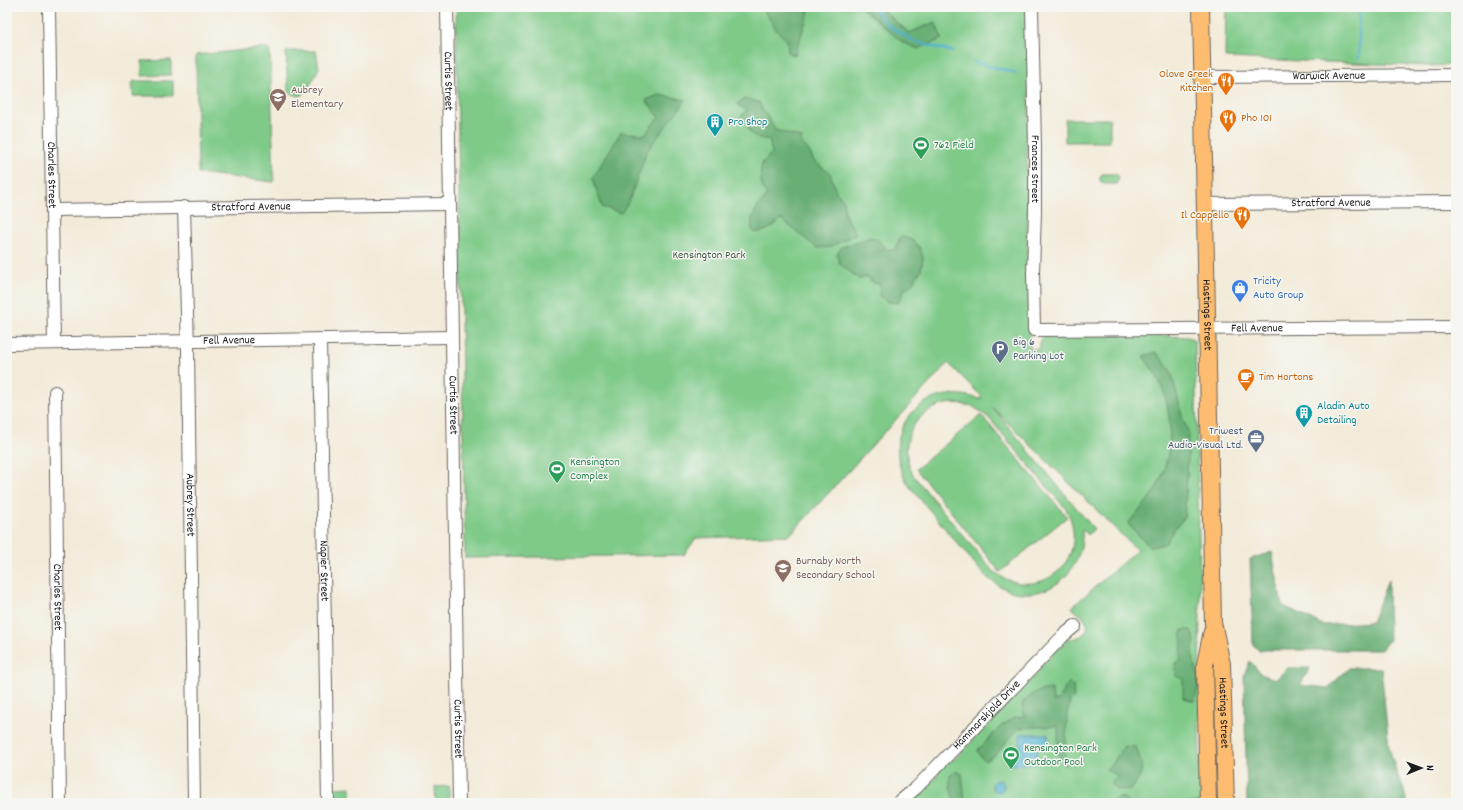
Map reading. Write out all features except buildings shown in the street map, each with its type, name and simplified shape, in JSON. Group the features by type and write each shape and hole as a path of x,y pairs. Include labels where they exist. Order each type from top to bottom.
{"main road":[{"name":"Hastings Street","path":"1201,7 1213,623 1222,664 1226,803"},
{"name":"Hastings Street","path":"1208,803 1205,664 1213,623"}],"street":[{"name":"Charles Street","path":"49,7 54,343"},
{"name":"Curtis Street","path":"446,7 459,803"},
{"name":"Frances Street","path":"1032,7 1035,162 1035,212 1032,272 1034,330"},
{"name":"Warwick Avenue","path":"1202,78 1456,75"},
{"name":"Stratford Avenue","path":"1205,204 1456,202"},
{"name":"Stratford Avenue","path":"53,210 449,204"},
{"name":"Aubrey Street","path":"184,207 188,341 194,803"},
{"name":"Fell Avenue","path":"1034,330 1456,328"},
{"name":"Fell Avenue","path":"7,344 451,337"},
{"name":"Napier Street","path":"320,339 328,803"},
{"name":"Charles Street","path":"55,392 60,803"},
{"name":"Hammarskjold Drive","path":"898,803 916,788 1063,636 1075,626"}],"green space":[{"name":"Kensington Park","path":"456,7 1029,7 1027,229 1030,349 1040,349 1040,340 1043,336 1151,335 1188,337 1193,339 1195,343 1200,589 1199,722 1201,803 910,803 937,777 943,766 954,760 1039,671 1040,666 1068,639 1077,638 1084,633 1087,623 1084,618 1072,607 1137,550 992,407 1094,529 1088,535 1082,529 1082,543 1078,556 1072,568 1064,578 1054,586 1042,591 1029,593 1014,592 999,586 985,576 910,487 900,468 897,449 901,431 909,416 922,404 939,397 958,395 979,399 982,397 948,363 790,535 696,538 684,555 465,558","holes":["953,403 972,406 988,417 1066,509 1073,528 1072,546 1066,561 1056,573 1042,581 1026,583 1008,580 991,569 913,475 908,462 908,438 912,428 919,419 928,411 940,406"]},
{"path":"762,7 801,7 809,11 795,55 788,53 787,40 777,31"},
{"path":"861,7 879,7 909,33 935,22 942,39 918,49 902,42"},
{"path":"1226,7 1456,7 1456,65 1428,66 1225,58"},
{"path":"264,48 270,50 274,182 198,173 196,55"},
{"path":"287,51 316,51 319,68 308,89 300,96 292,94 288,91"},
{"path":"171,60 171,75 142,76 142,61"},
{"path":"134,81 173,81 173,96 133,96 132,84"},
{"path":"659,95 686,100 647,151 629,201 621,213 602,207 593,178 621,132 644,135 659,117 646,100"},
{"path":"744,99 759,102 775,130 802,138 801,142 809,151 814,161 830,173 836,192 843,200 845,215 856,234 831,247 817,248 781,219 775,225 762,232 753,232 752,221 754,212 767,196 763,189 761,180 761,166 772,153 769,140 752,134 747,124 739,120 747,111 745,108 742,108 737,104"},
{"path":"1065,119 1110,119 1110,142 1065,142"},
{"path":"1102,174 1117,174 1118,181 1116,184 1103,184 1100,181"},
{"path":"901,236 912,240 920,248 923,258 921,270 912,284 905,289 898,303 889,302 879,296 880,284 874,283 867,277 859,279 840,264 837,255 841,247 870,237 879,241 887,249 894,250"},
{"path":"1156,352 1171,371 1183,419 1189,434 1184,518 1175,528 1165,544 1150,547 1128,524 1153,493 1159,482 1164,471 1169,446 1170,433 1168,408 1165,396 1159,380 1143,356"},
{"path":"981,415 1067,517 1000,572 916,469"},
{"path":"1272,552 1282,605 1323,625 1372,622 1388,580 1389,640 1381,650 1258,650 1253,645 1250,559"},
{"path":"1182,630 1191,630 1195,641 1192,653 1198,675 1198,687 1194,701 1183,698 1183,679 1176,676 1175,663 1181,660"},
{"path":"1250,661 1262,675 1276,679 1288,668 1310,668 1300,685 1328,688 1349,668 1381,668 1389,747 1407,803 1247,803 1244,676"},
{"path":"1069,682 1073,686 1074,697 1070,701 1067,714 1065,766 1058,754 1058,726 1019,728 995,755 985,761 977,751 1001,726 1014,718 1024,716 1022,704 1025,700 1043,690 1052,689 1053,701 1057,701"},
{"path":"1124,746 1136,747 1142,769 1139,778 1132,789 1117,790 1111,783 1118,775 1105,770 1113,763"},
{"path":"955,771 962,774 965,803 957,803 952,794 950,787 950,776"},
{"path":"449,786 449,803 436,803 435,787"},
{"path":"351,787 351,803 335,803 335,788"},
{"path":"1123,797 1129,803 1107,803 1108,802"}],"water":[{"path":"1020,734 1048,734 1048,746 1037,751 1037,764 1009,765 1009,753 1020,748"},
{"path":"996,780 1000,780 1004,786 1000,792 996,792 992,788 992,784"}],"waterway":[{"path":"873,7 890,27 916,42 954,52"},
{"path":"1359,7 1359,58"},
{"path":"974,62 1016,73"}],"place":[{"name":"Olove Greek Kitchen","path":"1226,96"},
{"name":"Aubrey Elementary","path":"278,112"},
{"name":"Pho 101","path":"1228,133"},
{"name":"Pro Shop","path":"715,137"},
{"name":"762 Field","path":"921,160"},
{"name":"Il Cappello","path":"1242,230"},
{"name":"Tricity Auto Group","path":"1240,303"},
{"name":"Big 6 Parking Lot","path":"1000,364"},
{"name":"Tim Hortons","path":"1246,392"},
{"name":"Aladin Auto Detailing","path":"1304,428"},
{"name":"Triwest Audio-Visual Ltd.","path":"1256,453"},
{"name":"Kensington Complex","path":"557,484"},
{"name":"Burnaby North Secondary School","path":"783,583"},
{"name":"Kensington Park Outdoor Pool","path":"1011,770"}]}
